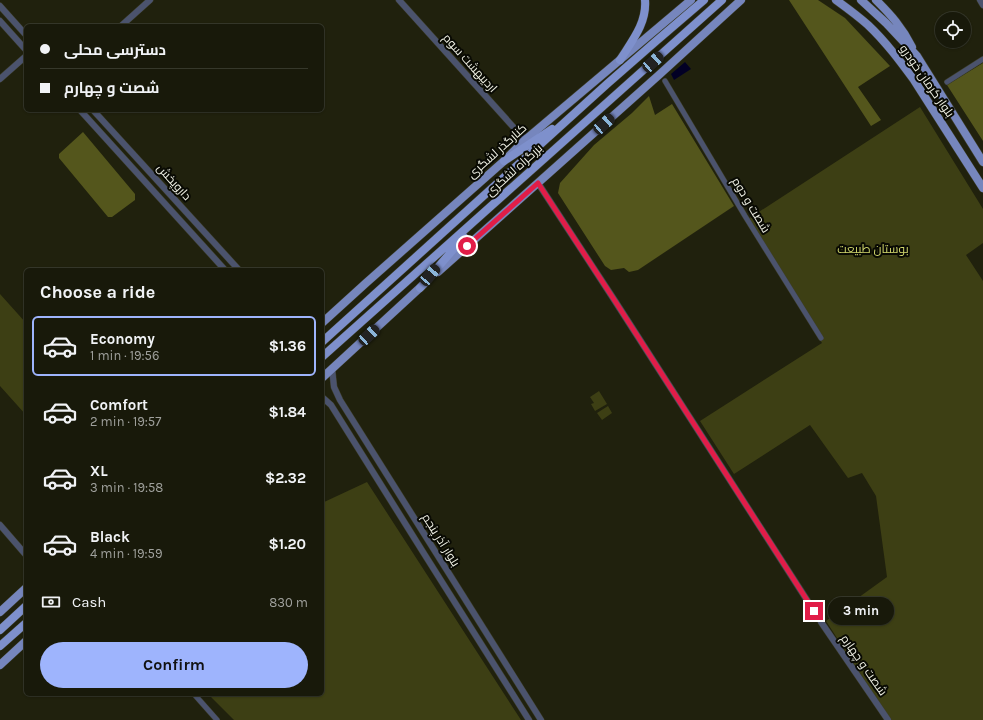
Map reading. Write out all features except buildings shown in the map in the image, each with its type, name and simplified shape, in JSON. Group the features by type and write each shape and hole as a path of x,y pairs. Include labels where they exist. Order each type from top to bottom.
{"highway":[{"path":"620,60 641,25 645,14 645,0"},
{"name":"بزرگراه لشگری","path":"324,340 580,109 704,0"},
{"name":"بزرگراه لشگری","path":"324,355 722,0"},
{"path":"504,161 559,125 580,109"},
{"path":"420,288 440,263 492,206"},
{"path":"0,630 24,608"},
{"path":"0,646 24,625"}],"main road":[{"name":"کنارگذر لشگری","path":"324,321 504,161 525,140 691,0"},
{"path":"324,376 741,0"},
{"name":"بلوار کرمان خودرو","path":"836,0 867,24 886,43 904,66 983,188"},
{"name":"بلوار کرمان خودرو","path":"861,0 886,23 917,56 983,162"},
{"path":"876,0 890,13 904,32 917,56"},
{"path":"0,612 24,590"},
{"path":"0,665 24,643"}],"street":[{"path":"123,24 150,0"},
{"name":"اردیبهشت سوم","path":"399,0 525,140"},
{"path":"980,0 983,5"},
{"path":"0,6 24,33"},
{"path":"0,20 24,48"},
{"path":"0,80 24,58"},
{"path":"947,82 983,59"},
{"name":"شصت و دوم","path":"665,81 745,216 821,338"},
{"name":"داروپخش","path":"82,112 223,268"},
{"name":"داروپخش","path":"95,112 237,268"},
{"path":"973,145 983,157"},
{"path":"538,183 814,611"},
{"name":"بلوار آذر پنجم","path":"332,368 334,387 340,400 541,720"},
{"name":"بلوار آذر پنجم","path":"324,399 331,405 529,720"},
{"path":"0,526 24,553"},
{"name":"شصت و چهارم","path":"821,622 888,720"},
{"path":"196,696 217,720"}],"green space":[{"name":"بوستان طبیعت","path":"920,107 983,209 983,243 966,255 983,281 983,720 890,720 826,621 887,577 876,496 862,473 848,478 810,425 734,474 700,421 822,343 745,221"},
{"path":"0,294 24,321 24,413 0,386"},
{"path":"599,391 607,404 595,411 591,404 594,403 590,397"},
{"path":"608,406 612,413 602,420 597,413"},
{"path":"367,482 521,720 234,720 210,696 324,696 324,502"}],"shaded area":[{"path":"789,0 818,0 845,18 890,66 858,87 881,120 871,126"},
{"path":"983,63 983,141 947,85"},
{"path":"649,96 655,115 672,104 734,206 638,270 629,272 624,268 611,270 605,266 558,193 560,183 594,145 632,113"},
{"path":"83,132 135,194 135,200 112,217 108,217 59,158 59,154"}],"water":[{"path":"685,62 691,69 674,80 671,74"}],"route":[{"path":"467,246 538,183 814,611"}]}
